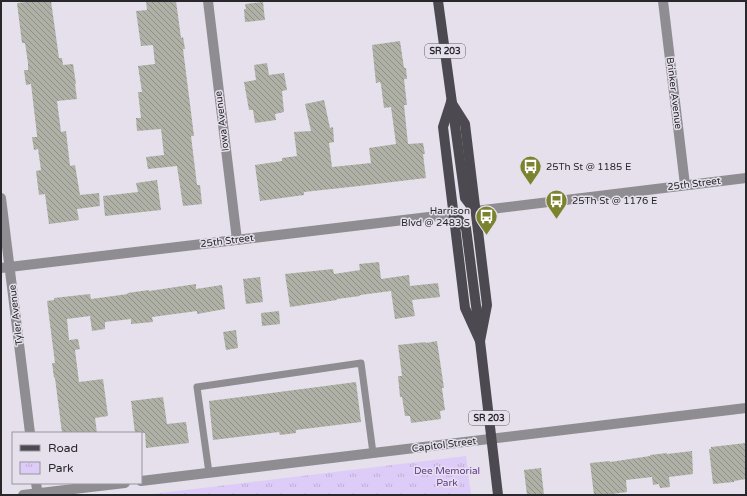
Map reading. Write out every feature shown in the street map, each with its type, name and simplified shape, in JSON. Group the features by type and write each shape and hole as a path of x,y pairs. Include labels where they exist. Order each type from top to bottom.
{"main road":[{"name":"SR 203","path":"438,1 451,102 443,127 454,214"},
{"path":"451,102 465,198 475,211"},
{"name":"SR 203","path":"475,211 487,305 480,341 498,495"},
{"path":"454,214 466,228 480,341"}],"street":[{"name":"Iowa Avenue","path":"208,1 237,240"},
{"name":"Brinker Avenue","path":"663,1 685,185"},
{"name":"25th Street","path":"475,211 746,178"},
{"name":"Tyler Avenue","path":"1,198 5,268 30,432"},
{"name":"25th Street","path":"5,268 454,214"},
{"name":"Capitol Street","path":"142,481 746,408"},
{"path":"36,484 38,494"},
{"path":"23,495 117,484"}],"lane":[{"path":"209,473 197,386 361,363 373,453"}],"green space":[{"name":"Dee Memorial Park","path":"466,456 471,495 152,495 152,494"}],"building":[{"path":"51,1 59,58 62,58 63,65 73,64 77,99 57,101 61,132 66,131 70,166 75,165 80,195 99,193 100,206 77,209 79,220 49,224 45,194 39,195 36,171 41,170 38,149 34,150 32,137 37,137 37,135 31,84 26,85 24,70 28,70 28,63 25,43 22,43 17,3"},
{"path":"146,1 176,1 181,38 183,37 185,49 183,49 194,136 191,136 197,185 200,185 202,204 183,206 177,166 148,169 146,157 164,155 161,129 137,131 136,118 141,118 138,92 142,92 138,66 155,64 153,45 141,46 136,11 147,10"},
{"path":"263,2 265,20 245,22 245,4"},
{"path":"400,41 407,79 404,79 407,105 404,105 408,144 423,143 426,178 304,192 304,195 260,201 255,165 282,161 282,158 297,156 294,132 311,131 305,104 324,100 330,128 333,127 334,142 329,143 332,167 371,163 369,148 396,144 391,107 384,108 381,85 380,82 376,83 372,45"},
{"path":"267,63 269,75 284,73 287,90 282,91 284,112 275,114 276,120 255,123 253,110 249,110 244,82 256,80 254,65"},
{"path":"157,180 161,210 105,216 103,196 138,192 136,183"},
{"path":"379,262 381,279 409,275 410,286 438,283 440,297 412,300 415,316 395,319 391,291 290,307 285,274 333,269 334,274 360,270 359,264"},
{"path":"260,277 263,302 246,304 243,279"},
{"path":"196,284 196,289 222,285 225,309 197,314 197,311 152,317 153,322 131,324 131,319 105,322 105,329 92,331 90,316 67,319 69,340 78,339 80,349 75,350 79,382 103,379 108,416 95,418 97,432 62,432 52,363 55,363 47,301 54,300 54,298 90,294 91,299"},
{"path":"279,311 280,324 262,326 261,313"},
{"path":"236,330 238,348 226,350 223,332"},
{"path":"437,341 444,388 442,388 445,410 440,411 441,419 411,423 410,416 405,416 402,397 400,397 398,376 402,376 398,345"},
{"path":"356,382 361,422 296,430 296,433 280,435 279,432 213,440 209,401"},
{"path":"163,397 167,424 186,422 189,443 146,448 145,433 135,432 131,401"},
{"path":"746,443 746,479 713,484 709,449 711,449 711,447"},
{"path":"692,451 693,474 669,477 670,487 660,488 659,484 653,485 652,477 626,480 627,492 594,495 590,463 610,462 650,455"},
{"path":"541,468 544,495 527,495 524,470"}],"place":[{"name":"25Th St @ 1185 E","path":"531,186"},
{"name":"25Th St @ 1176 E","path":"556,220"},
{"name":"Harrison Blvd @ 2483 S","path":"486,236"}]}
